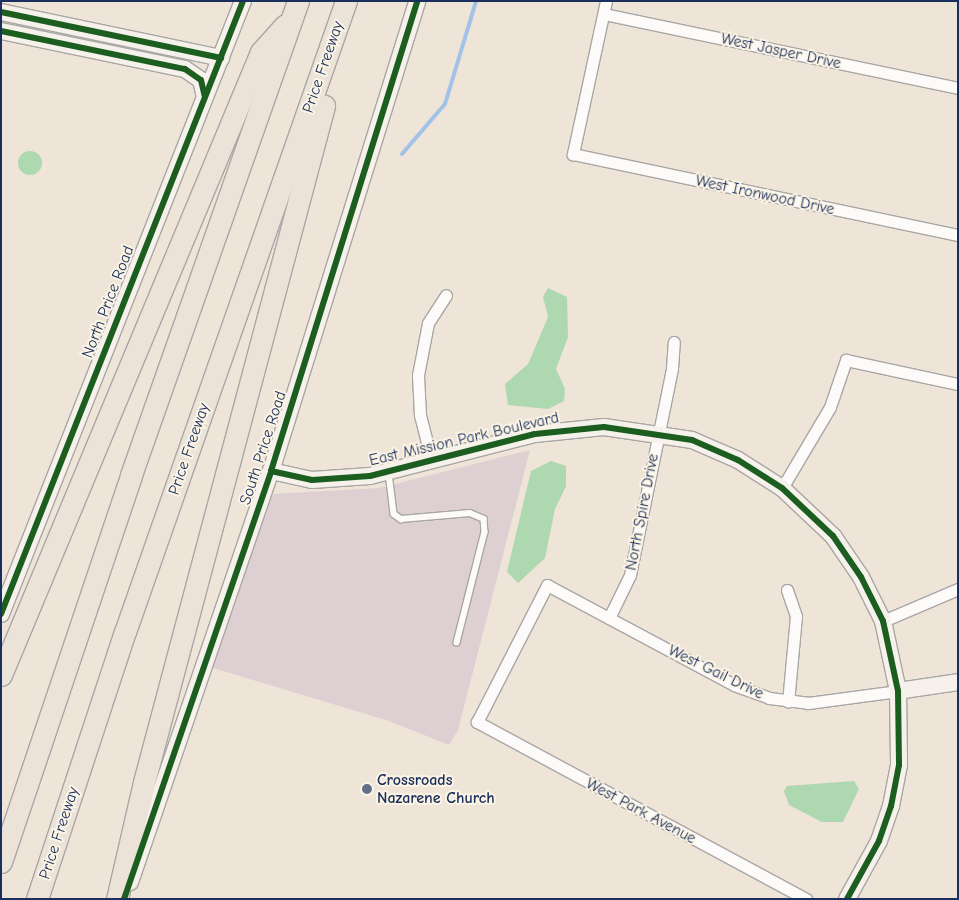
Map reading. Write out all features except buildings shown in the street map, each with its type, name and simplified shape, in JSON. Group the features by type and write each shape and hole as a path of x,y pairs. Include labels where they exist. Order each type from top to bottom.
{"highway":[{"name":"Price Freeway","path":"37,899 125,632 346,1"},
{"path":"117,899 144,782 352,1"},
{"path":"1,675 262,52 295,8"},
{"path":"1,862 131,475 295,8"}],"main road":[{"name":"North Price Road","path":"2,609 243,1"},
{"name":"South Price Road","path":"124,899 271,471 417,1"},
{"path":"1,12 221,58"},
{"path":"25,36 28,18"},
{"path":"1,30 186,70 201,80 205,97"},
{"name":"East Mission Park Boulevard","path":"271,471 312,480 389,472 563,429 632,428 715,449 782,488 833,536 883,620 898,690 901,744 892,799 878,841 847,899"},
{"path":"898,690 958,682"}],"street":[{"path":"604,14 606,1"},
{"name":"West Jasper Drive","path":"604,14 958,88"},
{"name":"West Ironwood Drive","path":"604,14 573,154 958,235"},
{"path":"432,462 420,415 418,375 428,323 446,295"},
{"name":"North Spire Drive","path":"609,618 630,575 657,433 672,368 674,342"},
{"path":"782,488 830,407 846,360 958,384"},
{"name":"West Gail Drive","path":"476,722 547,586 734,685 788,702 898,690"},
{"path":"787,590 796,616 788,702"},
{"path":"883,620 958,590"},
{"name":"West Park Avenue","path":"476,722 806,899"}],"lane":[{"path":"389,472 394,514 401,519 470,513 484,519 485,532 456,643"}],"shaded area":[{"path":"530,450 458,730 449,745 389,721 210,667 273,494 379,488"}],"green space":[{"path":"30,151 38,155 42,163 38,171 30,175 22,171 18,163 22,155"},
{"path":"548,288 567,297 568,337 556,369 565,389 564,401 548,409 508,405 505,384 528,364 548,317 543,297"},
{"path":"551,461 566,466 566,486 555,509 545,558 518,583 507,572 531,471"},
{"path":"854,781 859,789 843,822 822,822 789,805 784,791 787,786"}],"waterway":[{"path":"402,154 445,104 476,1"}],"cycle path":[{"path":"1,614 243,1"},
{"path":"124,899 271,471 417,1"},
{"path":"1,12 221,58"},
{"path":"1,31 185,69 201,80 205,97"},
{"path":"271,471 312,480 370,476 535,434 604,427 692,440 738,460 782,488 833,536 861,577 883,621 898,691 899,765 891,806 879,841 847,899"}],"place":[{"name":"Crossroads Nazarene Church","path":"367,789"}]}
